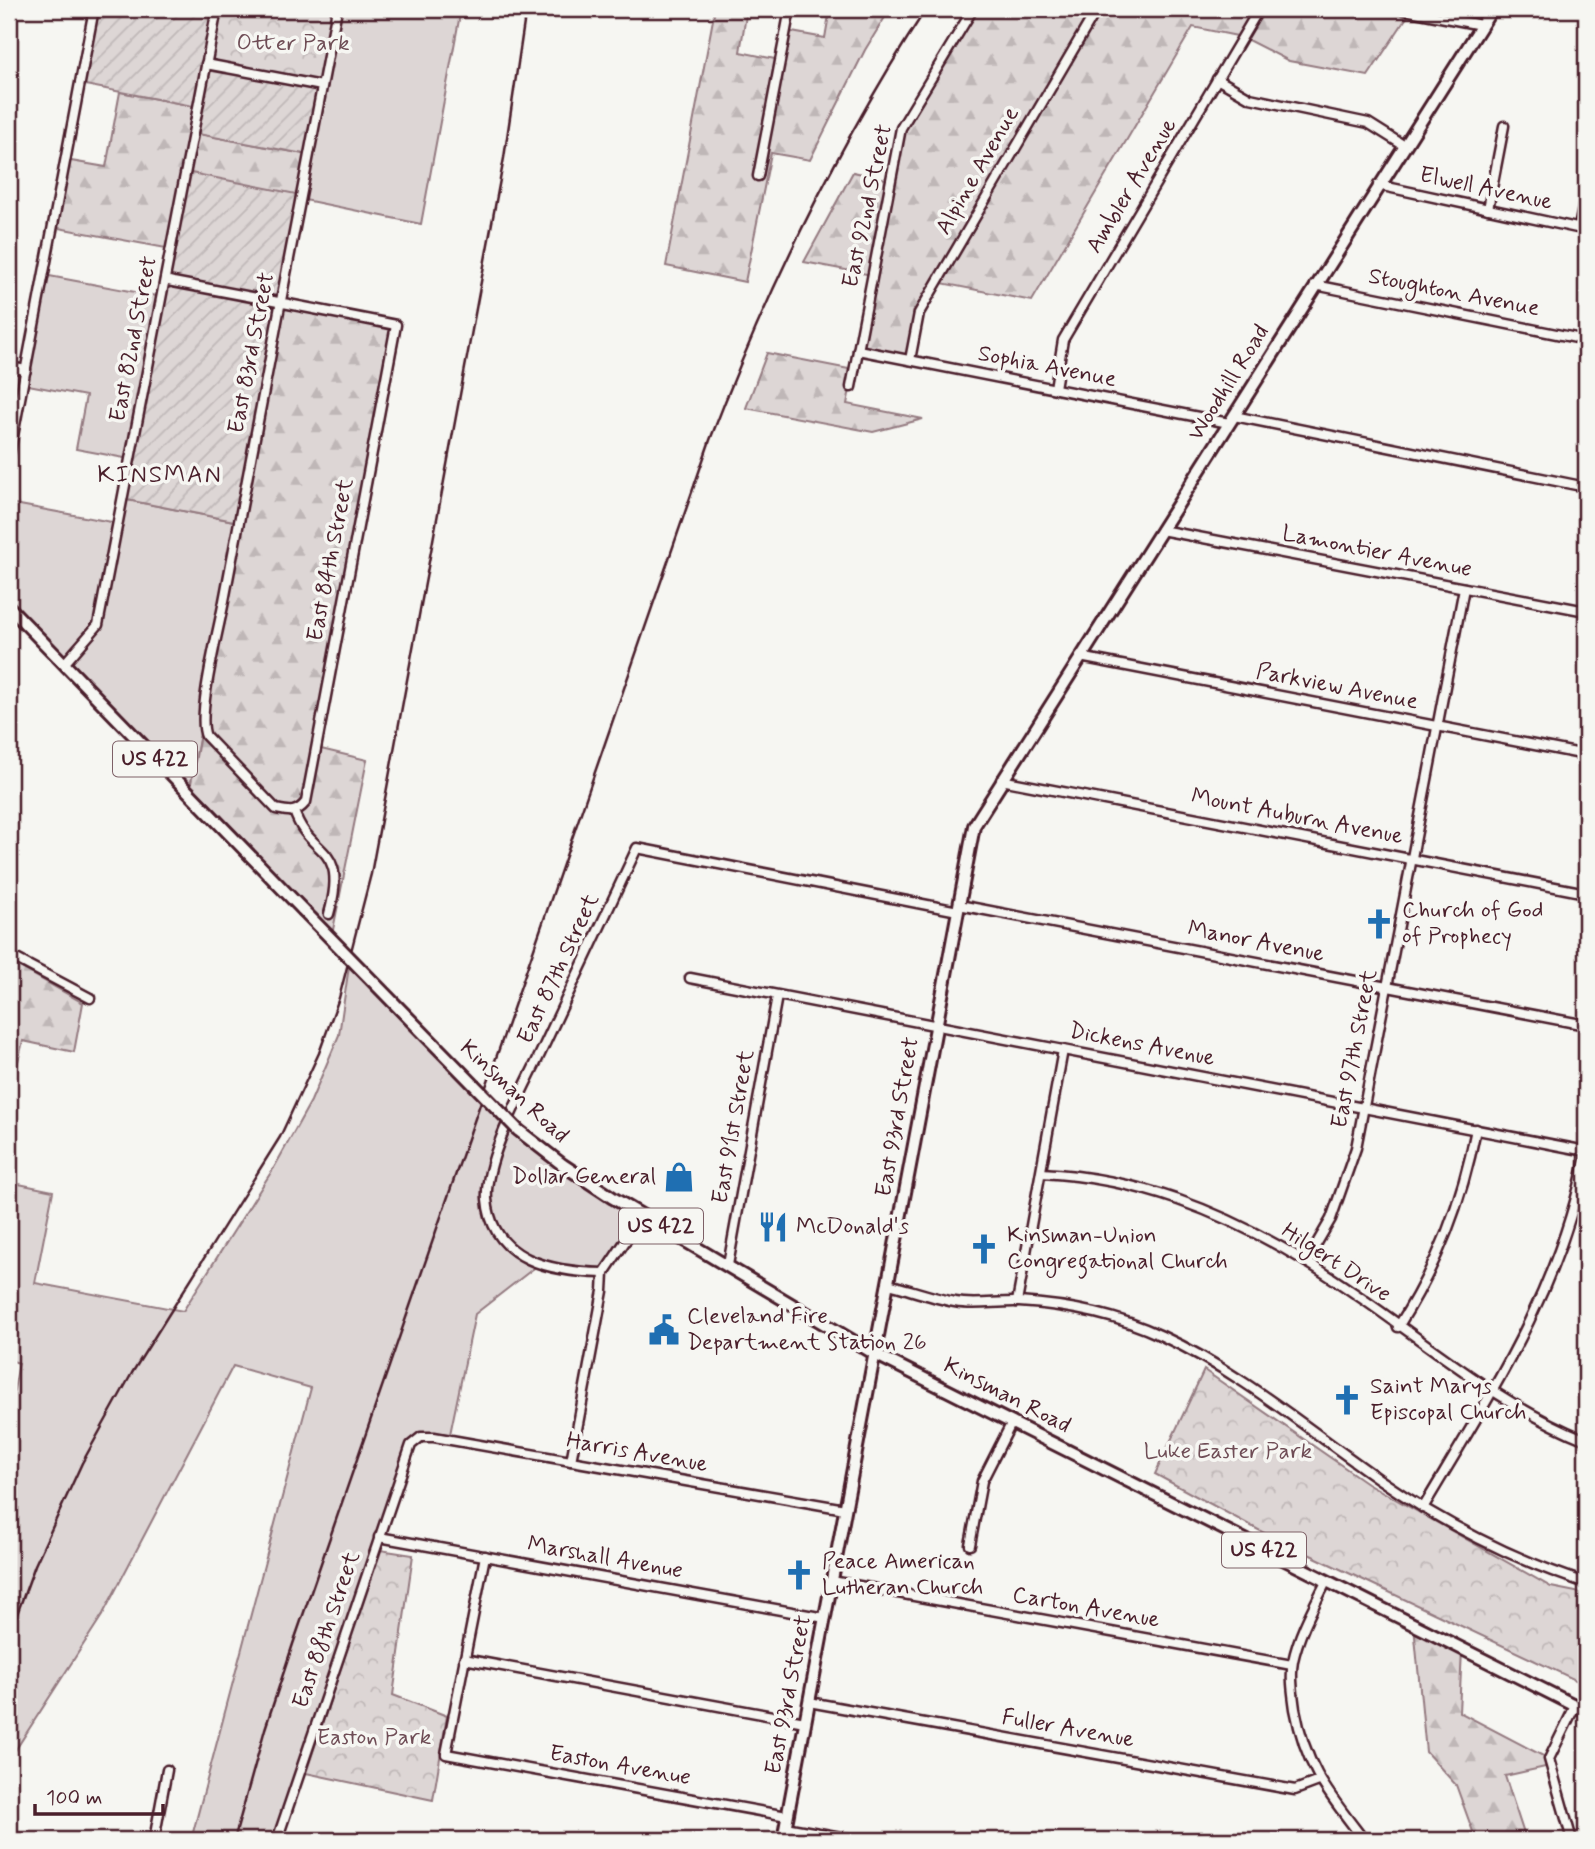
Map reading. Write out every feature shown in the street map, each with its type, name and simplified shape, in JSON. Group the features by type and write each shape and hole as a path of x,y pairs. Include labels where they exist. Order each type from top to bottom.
{"main road":[{"name":"Woodhill Road","path":"1001,780 1492,9"},
{"name":"Kinsman Road","path":"9,607 518,1130 563,1165 875,1354 1581,1708"},
{"name":"East 93rd Street","path":"783,1840 974,826 1001,780"}],"street":[{"path":"9,457 94,9"},
{"name":"East 82nd Street","path":"64,664 98,625 218,9"},
{"name":"East 83rd Street","path":"295,811 276,809 206,736 202,721 337,9"},
{"path":"758,176 790,9"},
{"name":"East 92nd Street","path":"851,387 901,128 973,9"},
{"name":"Alpine Avenue","path":"910,360 919,313 1097,9"},
{"name":"Ambler Avenue","path":"1055,388 1063,340 1259,9"},
{"path":"1400,9 1481,25"},
{"path":"206,64 322,86"},
{"path":"1217,79 1250,98 1368,123 1403,145"},
{"path":"1488,209 1504,127"},
{"name":"Elwell Avenue","path":"1378,185 1583,229"},
{"path":"1583,229 1586,191"},
{"path":"165,281 281,303"},
{"name":"Stoughton Avenue","path":"1315,285 1586,340"},
{"name":"East 84th Street","path":"281,303 396,325 306,802 295,811"},
{"name":"Sophia Avenue","path":"858,350 1586,487"},
{"path":"9,367 26,370"},
{"name":"Lamontier Avenue","path":"1161,530 1586,611"},
{"name":"East 97th Street","path":"1306,1262 1331,1219 1349,1178 1464,588"},
{"name":"Parkview Avenue","path":"1080,657 1586,755"},
{"name":"Mount Auburn Avenue","path":"1001,780 1586,893"},
{"path":"295,811 299,826 331,857 334,870 329,914"},
{"name":"Manor Avenue","path":"637,848 1586,1025"},
{"name":"East 87th Street","path":"604,1273 553,1269 521,1256 508,1244 491,1216 487,1185 512,1115 637,848"},
{"path":"9,955 90,998"},
{"name":"Dickens Avenue","path":"690,978 1476,1129 1586,1153"},
{"name":"East 91st Street","path":"728,1265 778,996"},
{"path":"1017,1302 1063,1050"},
{"path":"1398,1327 1423,1288 1450,1230 1476,1129"},
{"path":"1423,1508 1492,1393 1539,1306 1578,1199 1586,1153"},
{"name":"Hilgert Drive","path":"1042,1173 1118,1181 1168,1195 1231,1222 1306,1262 1492,1393 1586,1440"},
{"path":"571,1461 603,1291 604,1273 643,1215"},
{"path":"889,1284 958,1303 1017,1302 1109,1316 1171,1340 1260,1391 1423,1508 1509,1552 1586,1583"},
{"path":"970,1545 982,1482 1012,1422"},
{"name":"Harris Avenue","path":"421,1437 434,1437 845,1509"},
{"name":"East 88th Street","path":"277,1840 411,1444 421,1437"},
{"name":"Marshall Avenue","path":"379,1537 825,1618"},
{"path":"485,1556 464,1659 805,1722"},
{"name":"Carton Avenue","path":"832,1581 1292,1665"},
{"path":"1326,1582 1304,1628 1292,1665 1292,1692 1303,1749 1319,1781 1364,1840"},
{"name":"Easton Avenue","path":"464,1659 446,1754 786,1821 858,1840"},
{"name":"Fuller Avenue","path":"809,1702 1296,1790 1319,1781"},
{"path":"1572,1840 1549,1759 1581,1708"},
{"path":"154,1840 167,1770"}],"green space":[{"path":"94,9 217,9 207,64 322,86 309,155 193,133 198,107 80,84"},
{"name":"Otter Park","path":"217,9 337,9 322,86 206,64"},
{"path":"337,9 461,9 421,224 300,199"},
{"path":"715,9 747,9 740,52 780,60 786,31 825,38 830,9 890,9 865,50 810,160 771,153 745,282 666,266"},
{"path":"973,9 1411,11 1368,76 1289,61 1242,37 1193,27 1032,301 937,282 919,313 910,360 858,350 872,275 804,262 853,172 891,180 901,128"},
{"path":"120,92 198,107 194,133 309,155 301,195 171,249 53,227 65,160 106,167"},
{"path":"186,172 301,195 239,522 122,499"},
{"path":"44,275 162,297 130,459 76,449 86,396 23,384"},
{"path":"281,303 401,326 321,749 367,760 331,940 189,794"},
{"path":"767,353 854,370 847,404 923,419 873,432 746,408"},
{"path":"122,499 239,522 189,793 9,607 9,503 117,523"},
{"path":"350,959 518,1130 643,1215 604,1273 538,1265 475,1314 449,1439 434,1437 411,1445 277,1840 191,1840 311,1388 233,1366 103,1614 9,1760 9,1417 19,1363 9,1360 9,1182 53,1191 35,1283 183,1311 275,1166 311,1101 339,1035"},
{"path":"9,961 83,1003 74,1052 23,1041 16,1070 9,1067"},
{"name":"Luke Easter Park","path":"1204,1370 1367,1483 1551,1587 1586,1594 1586,1685 1266,1534 1155,1474"},
{"name":"Easton Park","path":"380,1550 413,1555 393,1695 447,1716 433,1800 306,1773"},
{"path":"1414,1626 1462,1650 1459,1712 1549,1759 1550,1766 1505,1776 1526,1840 1476,1840 1456,1785 1426,1752"}],"railway":[{"path":"9,1636 35,1565 82,1463 132,1373 280,1137 319,1053 339,998 371,874 504,158 526,9"},
{"path":"234,1840 265,1729 293,1644 710,440 756,328 807,218 863,112 926,9"}],"place":[{"name":"Church of God of Prophecy","path":"1379,924"},
{"name":"Dollar General","path":"679,1177"},
{"name":"McDonald's","path":"773,1227"},
{"name":"Kinsman-Union Congregational Church","path":"984,1249"},
{"name":"Cleveland Fire Department Station 26","path":"664,1330"},
{"name":"Saint Marys Episcopal Church","path":"1347,1400"},
{"name":"Peace American Lutheran Church","path":"799,1575"}],"district":[{"name":"KINSMAN","path":"160,475"}]}
